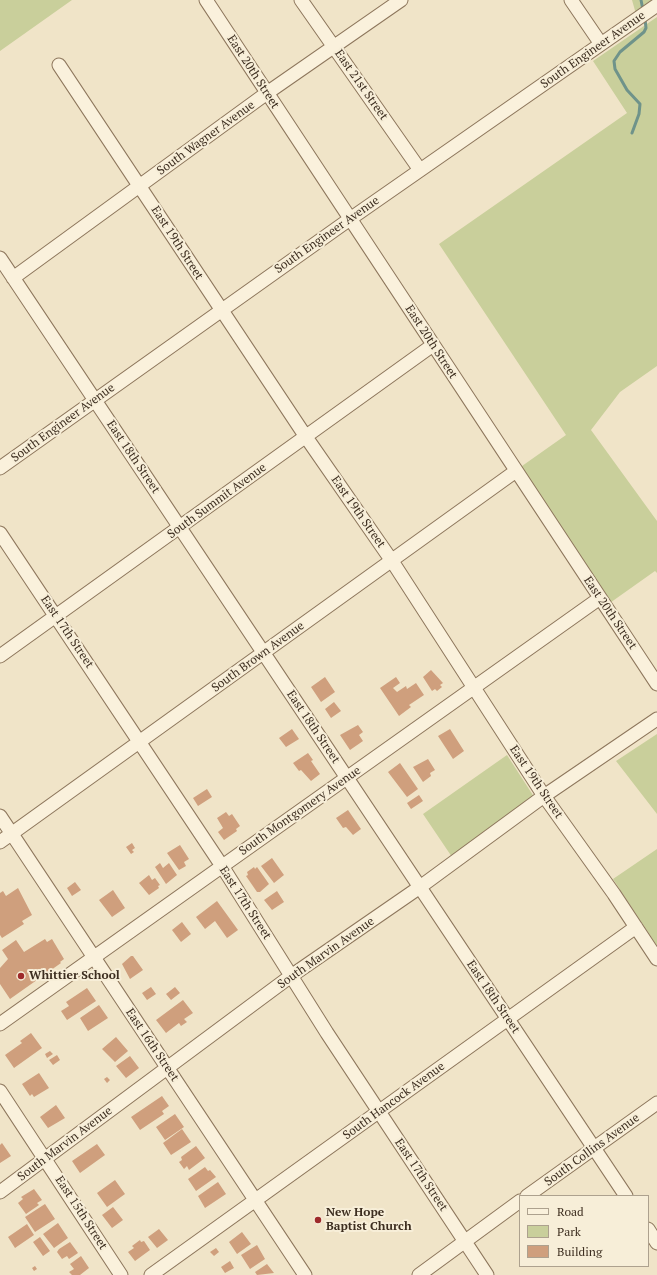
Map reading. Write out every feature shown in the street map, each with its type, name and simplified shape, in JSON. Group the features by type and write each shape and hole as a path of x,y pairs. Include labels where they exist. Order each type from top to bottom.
{"street":[{"name":"East 20th Street","path":"206,0 657,684"},
{"name":"East 21st Street","path":"301,0 420,170"},
{"name":"South Wagner Avenue","path":"13,278 267,93 400,0"},
{"path":"571,0 601,44"},
{"name":"South Engineer Avenue","path":"0,468 350,219 657,5"},
{"name":"East 19th Street","path":"59,64 306,437 392,561 544,796 657,959"},
{"name":"East 18th Street","path":"0,258 625,1195"},
{"name":"South Summit Avenue","path":"0,656 433,345"},
{"name":"South Brown Avenue","path":"0,842 516,471"},
{"name":"East 17th Street","path":"0,533 222,866 379,1112 487,1275"},
{"name":"South Montgomery Avenue","path":"0,1024 222,866 348,779 474,687 600,598"},
{"name":"South Marvin Avenue","path":"0,1192 291,976 420,887 544,796 657,719"},
{"name":"East 16th Street","path":"0,816 305,1275"},
{"name":"South Hancock Avenue","path":"152,1275 636,927"},
{"name":"East 15th Street","path":"0,1091 121,1275"},
{"name":"South Collins Avenue","path":"528,1195 657,1103"},
{"path":"419,1275 519,1202"},
{"path":"649,1231 657,1243"}],"green space":[{"path":"0,0 72,0 0,51"},
{"path":"632,0 656,0 636,14"},
{"path":"657,17 657,366 620,392 591,430 657,521 657,573 655,571 607,605 520,470 522,466 566,435 439,244 627,113 593,61"},
{"path":"657,734 657,814 616,761"},
{"path":"507,755 538,803 454,860 423,814"},
{"path":"657,849 657,946 613,879"}],"building":[{"path":"431,670 443,683 440,685 442,687 437,691 435,689 432,691 423,677"},
{"path":"325,677 335,692 321,702 311,687"},
{"path":"396,677 400,683 393,688 397,692 406,686 407,689 416,683 424,695 409,705 411,707 399,716 380,688"},
{"path":"334,702 341,711 331,718 325,709"},
{"path":"358,725 363,732 359,735 363,741 350,750 340,735"},
{"path":"292,729 299,739 286,747 279,738"},
{"path":"450,729 464,751 453,759 438,736"},
{"path":"308,753 313,760 311,761 320,774 311,781 301,770 299,771 293,763"},
{"path":"428,759 435,770 430,773 431,776 423,782 413,767"},
{"path":"400,763 418,789 407,797 388,772"},
{"path":"207,789 212,797 198,806 193,798"},
{"path":"419,795 423,801 411,809 407,803"},
{"path":"348,810 361,829 353,835 346,827 343,828 336,818"},
{"path":"226,812 229,816 232,814 240,826 236,829 237,831 224,840 218,832 223,828 217,818"},
{"path":"132,843 135,848 132,850 134,852 131,854 126,847"},
{"path":"180,845 189,859 184,862 186,866 179,870 167,853"},
{"path":"272,858 284,875 274,883 261,866"},
{"path":"160,863 163,868 169,863 177,875 166,884 155,867"},
{"path":"254,867 255,869 257,867 269,884 260,892 257,892 246,876 248,875 247,872"},
{"path":"149,875 152,880 155,878 160,885 158,886 159,888 149,895 139,883"},
{"path":"75,882 81,890 72,896 67,888"},
{"path":"18,888 32,915 22,921 24,924 2,938 0,935 0,893 3,891 6,896"},
{"path":"113,890 125,908 112,917 99,900"},
{"path":"277,891 284,902 272,910 264,900"},
{"path":"217,901 238,930 227,938 215,921 205,929 196,917"},
{"path":"182,922 191,934 181,942 172,930"},
{"name":"Whittier School","path":"45,939 47,942 52,939 64,959 60,962 61,963 10,999 0,984 0,968 8,959 2,950 16,940 24,952"},
{"path":"133,956 143,970 130,979 122,964"},
{"path":"151,987 156,994 147,1000 142,993"},
{"path":"175,987 180,993 171,1000 166,994"},
{"path":"87,988 96,1001 67,1020 61,1011 69,1006 66,1002"},
{"path":"183,1000 193,1013 184,1019 187,1022 181,1026 179,1023 166,1033 156,1020"},
{"path":"99,1005 108,1018 88,1031 80,1018"},
{"path":"31,1033 42,1048 14,1068 5,1055 22,1043 20,1041"},
{"path":"116,1037 128,1051 115,1062 102,1049"},
{"path":"50,1051 53,1054 47,1058 45,1054"},
{"path":"57,1055 60,1060 53,1065 49,1060"},
{"path":"130,1056 139,1068 126,1078 116,1066"},
{"path":"39,1073 49,1088 34,1097 32,1094 30,1096 22,1084"},
{"path":"107,1077 110,1080 107,1083 104,1079"},
{"path":"162,1096 169,1106 162,1111 164,1114 140,1130 131,1117"},
{"path":"56,1105 65,1118 48,1128 40,1117"},
{"path":"175,1114 184,1127 165,1140 156,1127"},
{"path":"182,1129 191,1142 171,1155 163,1143"},
{"path":"2,1143 11,1156 0,1163 0,1145"},
{"path":"97,1144 105,1155 80,1173 72,1161"},
{"path":"196,1146 205,1158 189,1170 187,1166 184,1169 179,1162 182,1160 181,1157"},
{"path":"205,1167 216,1177 196,1191 188,1179"},
{"path":"115,1180 125,1194 107,1207 97,1193"},
{"path":"218,1182 226,1194 205,1208 198,1196"},
{"path":"34,1189 42,1200 37,1203 39,1205 26,1214 18,1203 23,1199 21,1197"},
{"path":"45,1204 55,1219 35,1232 25,1217"},
{"path":"113,1207 123,1220 112,1228 102,1215"},
{"path":"58,1223 68,1238 54,1248 43,1234"},
{"path":"27,1224 34,1235 15,1248 8,1237"},
{"path":"159,1229 168,1240 157,1248 148,1237"},
{"path":"242,1232 251,1244 237,1254 229,1242"},
{"path":"40,1237 50,1251 43,1256 33,1242"},
{"path":"140,1240 141,1242 144,1241 150,1250 135,1261 128,1252 134,1248 132,1246"},
{"path":"70,1242 78,1253 69,1259 67,1256 62,1259 57,1252"},
{"path":"257,1245 265,1259 250,1269 241,1255"},
{"path":"216,1248 219,1252 214,1256 210,1252"},
{"path":"81,1256 89,1268 80,1275 72,1275 69,1272 74,1269 70,1264"},
{"path":"230,1261 234,1268 225,1273 221,1267"},
{"path":"267,1264 274,1273 257,1275 255,1272"},
{"path":"35,1266 37,1269 34,1271 32,1268"}],"waterway":[{"path":"641,0 643,10"},
{"path":"632,133 639,114 640,104 627,90 615,69 614,61 620,52 644,32 646,28 645,19"}],"place":[{"name":"Whittier School","path":"21,976"},
{"name":"New Hope Baptist Church","path":"318,1220"}]}
